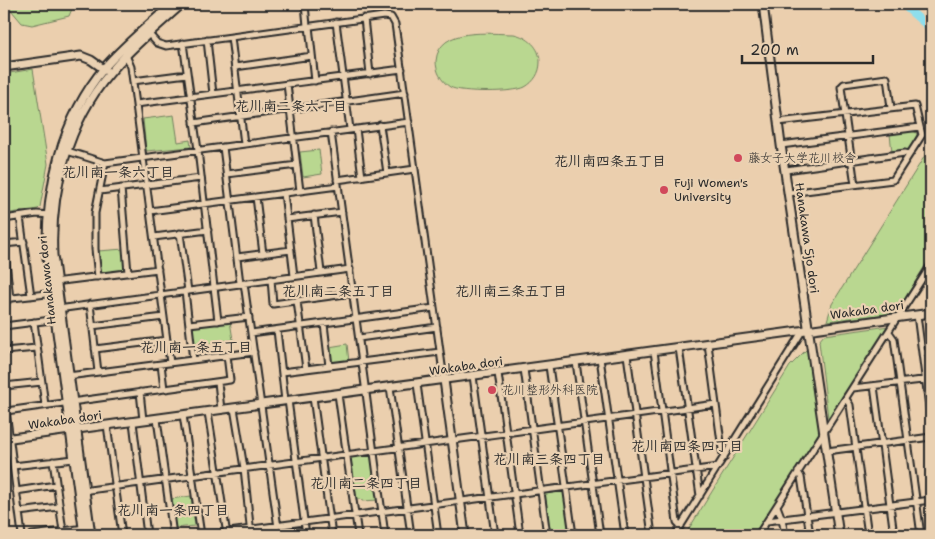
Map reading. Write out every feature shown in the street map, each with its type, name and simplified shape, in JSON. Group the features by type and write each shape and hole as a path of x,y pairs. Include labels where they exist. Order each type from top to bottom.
{"street":[{"name":"Hanakawa dori","path":"106,71 126,55 172,4"},
{"name":"Hanakawa dori","path":"82,491 69,430 69,401 66,376 55,293 47,257 53,179 64,150 71,122 85,97 121,50 182,4"},
{"path":"305,4 315,81"},
{"name":"Hanakawa 5jo dori","path":"763,4 806,330 824,430 839,535"},
{"path":"146,32 161,45 183,44 364,18 391,16 394,20 465,535"},
{"path":"364,18 370,74"},
{"path":"336,22 346,101 362,177"},
{"path":"231,37 244,144"},
{"path":"207,40 213,94"},
{"path":"183,44 198,150 218,320"},
{"path":"126,55 131,67 133,80 170,363"},
{"path":"4,67 81,56 91,60 106,71"},
{"path":"235,66 312,56"},
{"path":"136,104 402,69"},
{"path":"133,80 187,74"},
{"path":"855,185 841,87 844,84 887,78 891,108"},
{"path":"287,84 300,191"},
{"path":"194,123 405,93"},
{"path":"778,122 914,106 922,135 893,180 789,194"},
{"path":"64,150 106,163 409,122"},
{"path":"380,125 387,173"},
{"path":"781,145 920,127"},
{"path":"331,132 385,535"},
{"path":"223,147 237,257 249,317 279,535"},
{"path":"786,170 905,153 909,154"},
{"path":"98,277 95,249 95,213 106,163"},
{"path":"226,174 297,165"},
{"path":"150,211 300,191 362,177 415,169"},
{"path":"100,190 201,178"},
{"path":"122,188 128,273"},
{"path":"284,193 294,276"},
{"path":"256,197 263,254"},
{"path":"287,219 342,212"},
{"path":"4,219 20,216 50,215"},
{"path":"314,215 322,272"},
{"path":"20,216 30,296"},
{"path":"154,237 208,230"},
{"path":"180,233 193,360"},
{"path":"10,299 4,244 24,242"},
{"path":"237,257 291,250"},
{"path":"758,535 931,265"},
{"path":"57,309 350,268"},
{"path":"53,283 158,269"},
{"path":"270,279 273,304 353,293"},
{"path":"4,300 55,293"},
{"path":"297,301 306,369"},
{"path":"90,304 98,372"},
{"path":"251,333 434,308"},
{"name":"Wakaba dori","path":"7,439 931,313"},
{"path":"917,315 922,353 928,379 931,422"},
{"path":"92,326 164,317"},
{"path":"189,324 249,317"},
{"path":"4,326 58,319"},
{"path":"34,322 45,405"},
{"path":"324,324 329,366"},
{"path":"359,338 437,327"},
{"path":"277,330 306,535"},
{"path":"675,535 806,330"},
{"path":"889,332 894,339 921,535"},
{"path":"95,349 167,340"},
{"path":"708,344 724,458"},
{"path":"4,351 37,348"},
{"path":"679,348 700,496"},
{"path":"654,351 677,522 681,526"},
{"path":"66,376 254,352"},
{"path":"282,372 440,352"},
{"path":"922,353 931,352"},
{"path":"6,411 230,380 227,355"},
{"path":"627,355 652,535"},
{"path":"600,358 610,418 625,535"},
{"path":"576,362 600,535"},
{"path":"161,364 164,389"},
{"path":"549,366 573,535"},
{"path":"524,369 546,535"},
{"path":"498,372 520,535"},
{"path":"473,376 495,535"},
{"path":"853,388 928,379"},
{"path":"4,386 42,382"},
{"path":"218,382 221,410"},
{"path":"417,384 438,535"},
{"path":"874,386 894,535"},
{"path":"390,387 411,535"},
{"path":"140,392 143,420"},
{"path":"338,394 358,535"},
{"path":"4,395 7,439 13,466 22,535"},
{"path":"313,398 332,535"},
{"path":"846,399 850,405 868,535"},
{"name":"Hanakawa dori","path":"69,401 77,429 86,530 91,535"},
{"path":"82,491 716,404"},
{"path":"234,408 244,468 251,532"},
{"path":"208,412 226,534"},
{"path":"183,415 200,535"},
{"path":"156,419 173,535"},
{"path":"133,422 147,535"},
{"path":"107,425 122,535"},
{"path":"827,451 931,437"},
{"path":"13,466 74,459"},
{"path":"53,461 63,531"},
{"path":"206,535 251,532 330,518 718,467"},
{"path":"798,472 801,477 810,535"},
{"path":"16,491 56,485"},
{"path":"767,521 931,500"},
{"path":"777,506 782,519 784,535"},
{"path":"19,512 59,507"},
{"path":"32,535 86,530"}],"green space":[{"path":"6,4 74,4 69,16 32,25 22,23"},
{"path":"467,34 514,34 528,40 538,52 540,66 538,73 534,80 525,87 499,91 456,89 450,87 440,76 436,61 439,50 446,42"},
{"path":"33,69 48,164 40,207 38,209 4,214 4,74"},
{"path":"174,115 178,142 190,140 191,147 146,151 143,119"},
{"path":"915,130 917,135 909,149 892,152 890,134"},
{"path":"931,146 931,256 896,313 827,321 832,304"},
{"path":"319,150 322,174 303,177 300,152"},
{"path":"124,249 124,270 104,273 101,270 98,251"},
{"path":"230,321 233,340 195,345 192,327"},
{"path":"889,326 828,418 819,341 824,335"},
{"path":"347,344 349,362 333,364 329,347"},
{"path":"808,348 821,431 755,535 685,535 790,366"},
{"path":"369,454 371,456 378,500 362,501 361,499 356,499 351,458 352,456"},
{"path":"564,491 570,535 549,535 544,494"},
{"path":"191,496 195,526 175,528 171,499"}],"waterway":[{"path":"902,4 931,29"}],"place":[{"name":"藤女子大学花川校舎","path":"738,158"},
{"name":"Fuji Women's University","path":"664,190"},
{"name":"花川整形外科医院","path":"492,390"}],"district":[{"name":"花川南二条六丁目","path":"291,106"},
{"name":"花川南四条五丁目","path":"610,161"},
{"name":"花川南一条六丁目","path":"118,172"},
{"name":"花川南二条五丁目","path":"338,291"},
{"name":"花川南三条五丁目","path":"511,291"},
{"name":"花川南一条五丁目","path":"196,347"},
{"name":"花川南四条四丁目","path":"687,446"},
{"name":"花川南三条四丁目","path":"549,459"},
{"name":"花川南二条四丁目","path":"366,483"},
{"name":"花川南一条四丁目","path":"173,510"}]}
